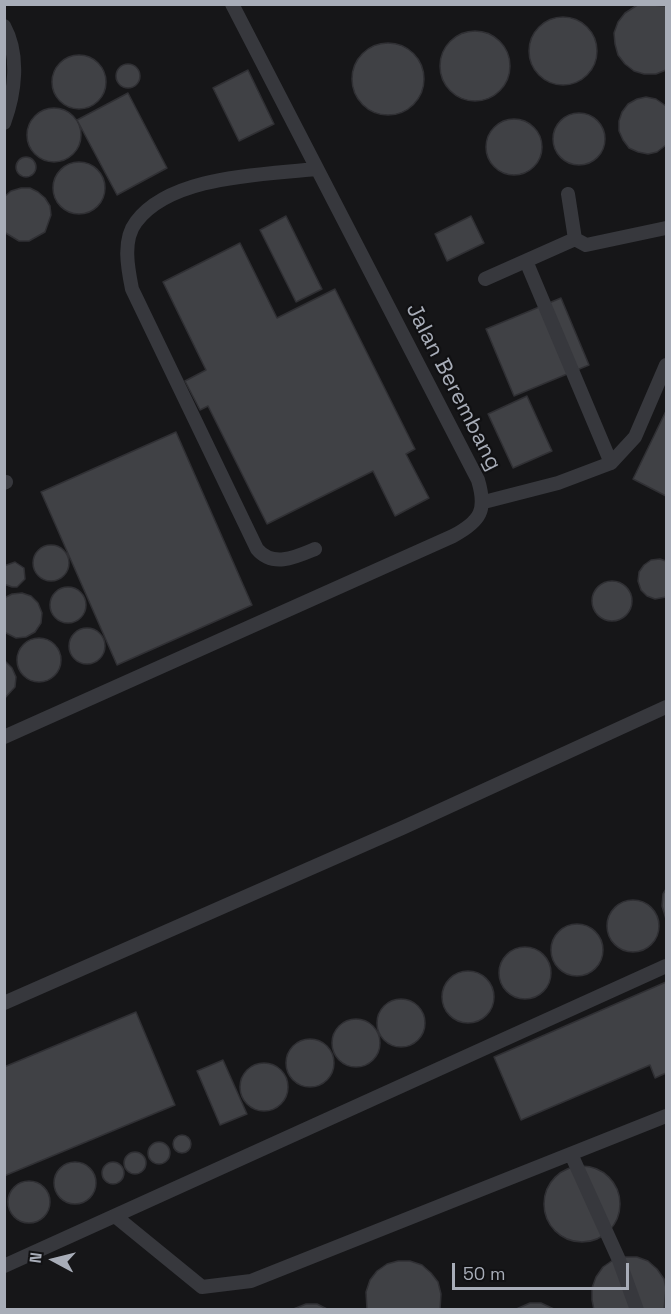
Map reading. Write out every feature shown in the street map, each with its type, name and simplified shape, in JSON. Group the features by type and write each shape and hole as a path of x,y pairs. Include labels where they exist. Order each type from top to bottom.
{"lane":[{"name":"Jalan Berembang","path":"4,737 453,536 474,522 484,502 478,480 232,4"},
{"path":"4,26 14,58 10,106 4,123"},
{"path":"315,549 280,561 261,554 257,549 132,289 127,263 128,243 135,223 154,205 185,189 212,180 316,169"},
{"path":"568,194 575,239 579,243 586,244 666,228"},
{"path":"484,279 575,239"},
{"path":"526,261 611,463"},
{"path":"484,502 558,483 611,463 634,436 666,365"},
{"path":"4,1003 402,828 666,707"},
{"path":"4,1266 666,966"},
{"path":"115,1216 202,1287 251,1281 666,1116"},
{"path":"571,1154 619,1260 637,1310"}],"building":[{"path":"639,4 666,6 666,70 656,74 634,71 618,55 615,44 614,33 618,22 625,13"},
{"path":"556,17 570,17 582,22 592,32 597,51 592,70 582,80 570,85 556,85 544,80 534,70 529,58 529,44 534,32 544,22"},
{"path":"468,31 482,31 495,37 504,46 510,59 508,79 500,91 482,101 468,101 455,95 446,86 440,73 440,59 446,46 455,37"},
{"path":"381,43 395,43 414,53 424,72 424,86 414,105 395,115 381,115 362,105 352,86 352,72 362,53"},
{"path":"79,55 89,57 98,63 104,72 106,82 104,92 98,101 89,107 79,109 69,107 60,101 54,92 52,82 54,72 60,63 69,57"},
{"path":"128,64 133,65 139,71 139,81 133,87 128,88 123,87 117,81 116,76 117,71 123,65"},
{"path":"248,70 274,124 239,141 213,88"},
{"path":"128,93 167,168 117,195 77,120"},
{"path":"646,97 656,99 666,106 666,145 657,152 648,154 629,148 619,131 622,112 628,104"},
{"path":"54,108 64,110 73,116 79,125 81,135 79,145 73,154 64,160 54,162 44,160 35,154 29,145 27,135 29,125 35,116 44,110"},
{"path":"574,113 584,113 593,117 601,125 605,139 601,153 593,161 584,165 574,165 565,161 557,153 553,144 553,134 557,125 565,117"},
{"path":"514,119 534,127 542,147 534,167 514,175 494,167 486,147 494,127"},
{"path":"26,157 33,160 36,167 33,174 26,177 19,174 16,167 19,160"},
{"path":"79,162 89,164 97,170 103,178 105,188 103,198 97,206 89,212 79,214 69,212 61,206 55,198 53,188 55,178 61,170 69,164"},
{"path":"30,188 38,192 50,206 51,215 45,232 29,241 19,241 4,232 4,197 11,191"},
{"path":"286,216 322,289 296,302 260,230"},
{"path":"471,216 484,243 447,261 435,234"},
{"path":"240,243 277,318 335,289 415,449 406,454 429,498 395,516 373,471 267,524 208,406 200,410 185,381 206,370 163,282"},
{"path":"561,298 589,365 514,396 486,329"},
{"path":"527,396 552,451 513,468 488,414"},
{"path":"666,411 666,496 633,479"},
{"path":"176,432 252,605 117,665 41,492"},
{"path":"51,545 64,550 69,563 64,576 51,581 38,576 33,563 38,550"},
{"path":"651,560 666,561 666,597 655,599 647,596 641,590 638,581 639,572"},
{"path":"15,562 24,568 25,579 17,587 12,587 4,584 4,566"},
{"path":"612,581 626,587 632,601 626,615 612,621 598,615 592,601 598,587"},
{"path":"68,587 81,592 86,605 81,618 68,623 55,618 50,605 55,592"},
{"path":"22,593 31,596 38,603 42,613 41,623 35,632 26,637 16,638 4,632 4,598"},
{"path":"87,628 100,633 105,646 100,659 87,664 74,659 69,646 74,633"},
{"path":"39,638 48,639 55,644 60,651 60,669 55,676 48,681 39,682 30,681 23,676 18,669 17,660 18,651 23,644 30,639"},
{"path":"4,660 12,668 16,677 15,687 4,699"},
{"path":"666,889 666,919 662,906"},
{"path":"628,900 638,900 652,907 659,926 652,945 638,952 628,952 618,948 611,941 607,931 607,921 611,911 618,904"},
{"path":"572,924 582,924 596,931 603,950 596,969 582,976 572,976 562,972 555,965 551,955 551,945 555,935 562,928"},
{"path":"520,947 530,947 540,951 547,958 551,973 547,988 540,995 530,999 520,999 510,995 503,988 499,978 499,968 503,958 510,951"},
{"path":"463,971 473,971 483,975 490,982 494,997 490,1012 483,1019 473,1023 463,1023 453,1019 446,1012 442,1002 442,992 446,982 453,975"},
{"path":"666,982 666,1073 655,1078 650,1065 521,1120 494,1057"},
{"path":"396,999 406,999 418,1006 425,1018 425,1028 418,1040 406,1047 396,1047 381,1036 377,1028 377,1018 388,1003"},
{"path":"136,1012 175,1105 4,1176 4,1067"},
{"path":"351,1019 361,1019 376,1029 380,1043 376,1057 370,1063 361,1067 351,1067 336,1057 332,1048 332,1038 342,1023"},
{"path":"305,1039 315,1039 327,1046 334,1058 334,1068 327,1080 315,1087 305,1087 290,1076 286,1068 286,1058 297,1043"},
{"path":"223,1060 247,1114 220,1125 197,1071"},
{"path":"259,1063 269,1063 281,1070 288,1082 288,1092 281,1104 269,1111 259,1111 244,1100 240,1092 240,1082 251,1067"},
{"path":"182,1135 188,1138 191,1144 188,1150 182,1153 176,1150 173,1144 176,1138"},
{"path":"159,1142 167,1145 170,1153 167,1161 159,1164 151,1161 148,1153 151,1145"},
{"path":"135,1152 143,1155 146,1163 143,1171 135,1174 127,1171 124,1163 127,1155"},
{"path":"75,1162 90,1168 96,1183 90,1198 75,1204 60,1198 54,1183 60,1168"},
{"path":"113,1162 121,1165 124,1173 121,1181 113,1184 105,1181 102,1173 105,1165"},
{"path":"582,1166 596,1169 609,1177 617,1190 620,1204 617,1218 609,1231 596,1239 582,1242 568,1239 555,1231 547,1218 544,1204 547,1190 555,1177 568,1169"},
{"path":"29,1181 44,1187 50,1202 44,1217 29,1223 14,1217 8,1202 14,1187"},
{"path":"637,1257 648,1261 657,1269 664,1279 666,1288 664,1310 594,1310 592,1288 596,1277 603,1267 613,1260"},
{"path":"410,1261 422,1265 431,1273 438,1282 441,1294 440,1310 367,1310 366,1292 370,1280 387,1264"},
{"path":"530,1303 541,1303 556,1310 514,1310"},
{"path":"306,1304 317,1304 329,1310 291,1310"}]}
